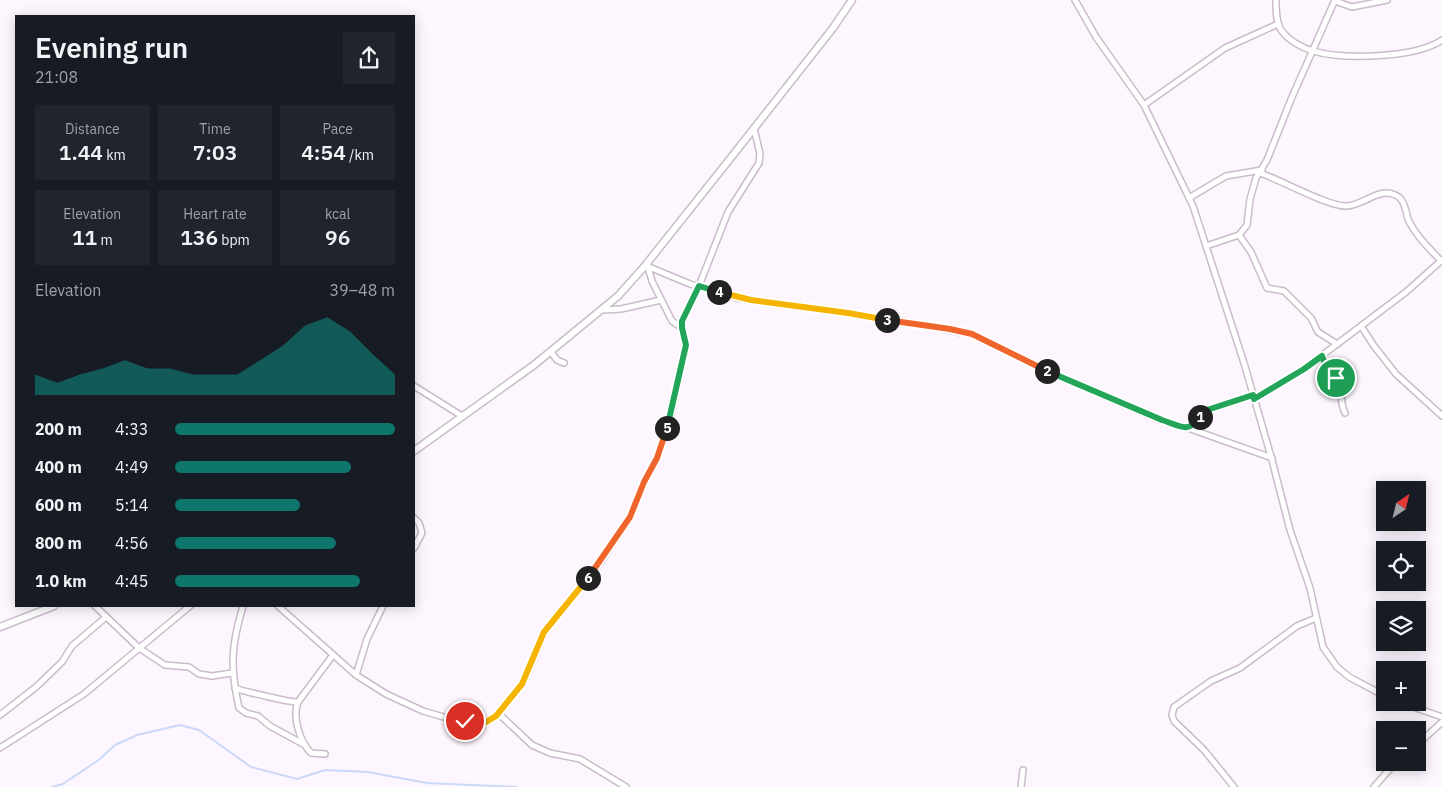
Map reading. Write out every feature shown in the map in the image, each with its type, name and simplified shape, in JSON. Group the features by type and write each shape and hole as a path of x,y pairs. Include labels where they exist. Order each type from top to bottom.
{"street":[{"path":"415,450 551,352 603,310 648,265 833,28 852,0"},
{"path":"1075,0 1096,37 1144,105 1189,198 1254,397 1290,530 1310,588 1323,648 1337,667 1349,677 1376,691"},
{"path":"1276,0 1278,24 1289,39 1313,51 1367,56 1386,55 1420,50 1435,45 1442,40"},
{"path":"1206,246 1239,235 1247,225 1250,199 1256,178 1261,171 1335,0 1352,7 1387,0"},
{"path":"1144,105 1225,48 1278,24"},
{"path":"279,607 356,674 386,694 437,716 486,722 498,713 525,680 544,632 600,563 632,512 644,482 657,458 671,416 686,345 682,328 685,313 699,286 728,212 759,163 760,154 754,128"},
{"path":"1187,428 1193,426 1207,410 1254,397 1297,374 1406,292 1442,261 1413,229 1403,202 1388,193 1373,195 1363,202 1344,206 1261,171 1226,176 1189,198"},
{"path":"1239,235 1251,252 1267,288 1284,290 1311,318 1318,332 1338,344"},
{"path":"648,265 699,286 751,300 914,323 972,334 1072,382 1162,420 1272,458"},
{"path":"648,265 652,281 672,321 682,328"},
{"path":"603,310 621,309 661,300"},
{"path":"1361,326 1396,374 1442,416"},
{"path":"551,352 557,360 564,363"},
{"path":"1322,356 1326,366 1339,383 1341,402 1345,413"},
{"path":"415,387 462,416"},
{"path":"415,519 419,523 422,533 415,546"},
{"path":"0,627 51,607"},
{"path":"95,607 139,648 165,665 188,667 204,675 221,676 232,673"},
{"path":"0,748 84,694 189,607"},
{"path":"243,607 234,636 232,673 239,708 242,711 258,716 270,726 304,745 311,753 325,754"},
{"path":"356,674 367,639 383,607"},
{"path":"0,715 43,680 62,662 72,646 106,617"},
{"path":"1234,787 1204,750 1174,721 1172,714 1174,707 1211,680 1240,668 1297,626 1316,618"},
{"path":"304,745 297,720 296,708 298,702 333,655"},
{"path":"235,688 245,692 278,698 292,704 298,702"},
{"path":"1425,711 1442,717"},
{"path":"498,713 532,745 550,752 580,759 626,787"},
{"path":"1426,737 1442,722"},
{"path":"1020,787 1022,770"},
{"path":"1374,787 1388,771"}],"waterway":[{"path":"52,787 63,784 100,759 115,745 137,735 180,725 199,730 251,767 297,779 325,770 368,772 427,783 517,787"}],"route":[{"path":"465,721 486,722 492,720 502,710 525,680 544,632 592,574 630,517 644,482 657,458 671,416 686,345 682,321 699,286 736,298 914,323 972,334 1072,382 1162,420 1187,428 1193,426 1207,410 1253,395 1254,399 1270,391 1322,356 1326,366 1336,378"}]}
